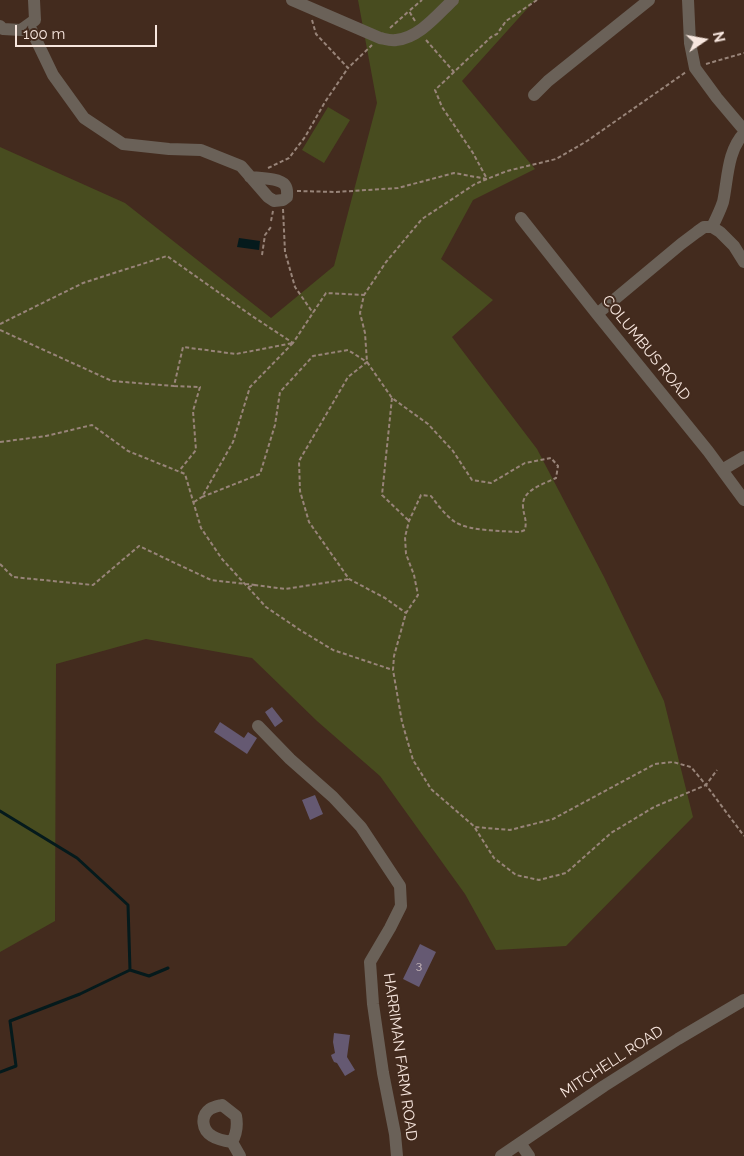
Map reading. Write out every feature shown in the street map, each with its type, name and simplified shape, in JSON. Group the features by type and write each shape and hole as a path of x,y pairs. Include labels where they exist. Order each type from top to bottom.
{"street":[{"path":"0,26 3,29 21,30 36,20 34,0"},
{"path":"292,0 380,38 395,40 409,37 421,30 453,0"},
{"path":"534,95 548,81 649,0"},
{"path":"688,0 690,43 695,68 744,131 733,149 722,204 712,227"},
{"path":"29,25 53,75 84,118 123,144 170,150 201,150 241,166 250,177 268,197 274,201 285,196 286,186 283,182 250,177"},
{"name":"COLUMBUS ROAD","path":"521,218 744,500"},
{"path":"597,314 696,232 704,228 712,227 720,232 734,246 744,262"},
{"path":"722,470 744,457"},
{"name":"HARRIMAN FARM ROAD","path":"258,726 361,827 400,886 401,906 370,962 373,1004 397,1156"},
{"name":"MITCHELL ROAD","path":"501,1156 604,1086 671,1043 744,1000"},
{"path":"232,1142 240,1156"},
{"path":"520,1143 529,1156"}],"path":[{"path":"487,179 442,107 434,90 492,37 498,34 506,21 537,0"},
{"path":"367,362 365,333 360,313 364,295 386,262 422,219 475,184 507,171 556,159 586,141 680,75 695,68 744,53"},
{"path":"250,177 288,158 305,137 325,102 348,68"},
{"path":"313,312 295,287 285,252 285,196 398,188 454,173 487,179"},
{"path":"262,255 265,235 271,227"},
{"path":"0,324 83,283 167,256 293,343"},
{"path":"194,503 202,496 233,442 250,387 293,343 326,293 364,295"},
{"path":"0,330 112,381 200,387 194,411 196,450 178,471"},
{"path":"174,386 183,347 236,354 293,343"},
{"path":"202,496 260,474 275,425 280,392 313,356 348,350 367,362 392,398 428,424 454,451 472,480 491,483 525,463 551,458 558,466 556,478 532,489 525,496 523,505 527,522 525,530 520,532 478,530 456,522 431,496 420,495 409,521 405,537 406,554 418,595 406,613 394,656 393,670 402,722 413,760 431,789 475,828 494,858 516,875 539,880 566,872 611,833 654,807 706,785 717,770"},
{"path":"367,362 348,378 299,461 300,492 309,522 349,580 385,598 406,613"},
{"path":"392,398 382,496 409,521"},
{"path":"0,442 46,436 92,424 128,451 185,474 201,528 222,559 266,608 333,650 393,670"},
{"path":"0,564 13,577 93,585 139,546 211,580 285,588 349,580"},
{"path":"248,587 255,585"},
{"path":"475,828 510,830 554,819 655,764 673,762 691,767 744,836"}],"green space":[{"path":"358,0 535,0 462,81 535,169 473,200 441,259 493,300 452,337 537,449 604,577 664,701 693,817 566,946 496,950 465,894 380,776 317,721 252,658 146,639 56,664 55,921 0,952 0,147 125,203 271,318 334,266 377,103"},
{"path":"328,107 350,120 324,163 302,150"}],"water":[{"path":"239,238 260,241 259,250 237,247"}],"building":[{"path":"272,707 283,721 275,727 265,712"},
{"path":"220,722 244,738 248,732 257,738 247,754 214,732"},
{"path":"315,795 323,814 310,820 302,800"},
{"path":"420,944 436,952 419,987 403,979"},
{"path":"334,1033 350,1035 347,1057 355,1070 345,1076 331,1055 335,1053"}],"waterway":[{"path":"0,811 77,858 128,905 130,970 80,994 10,1021 16,1066 0,1072"},
{"path":"130,970 149,976 168,968"}]}
